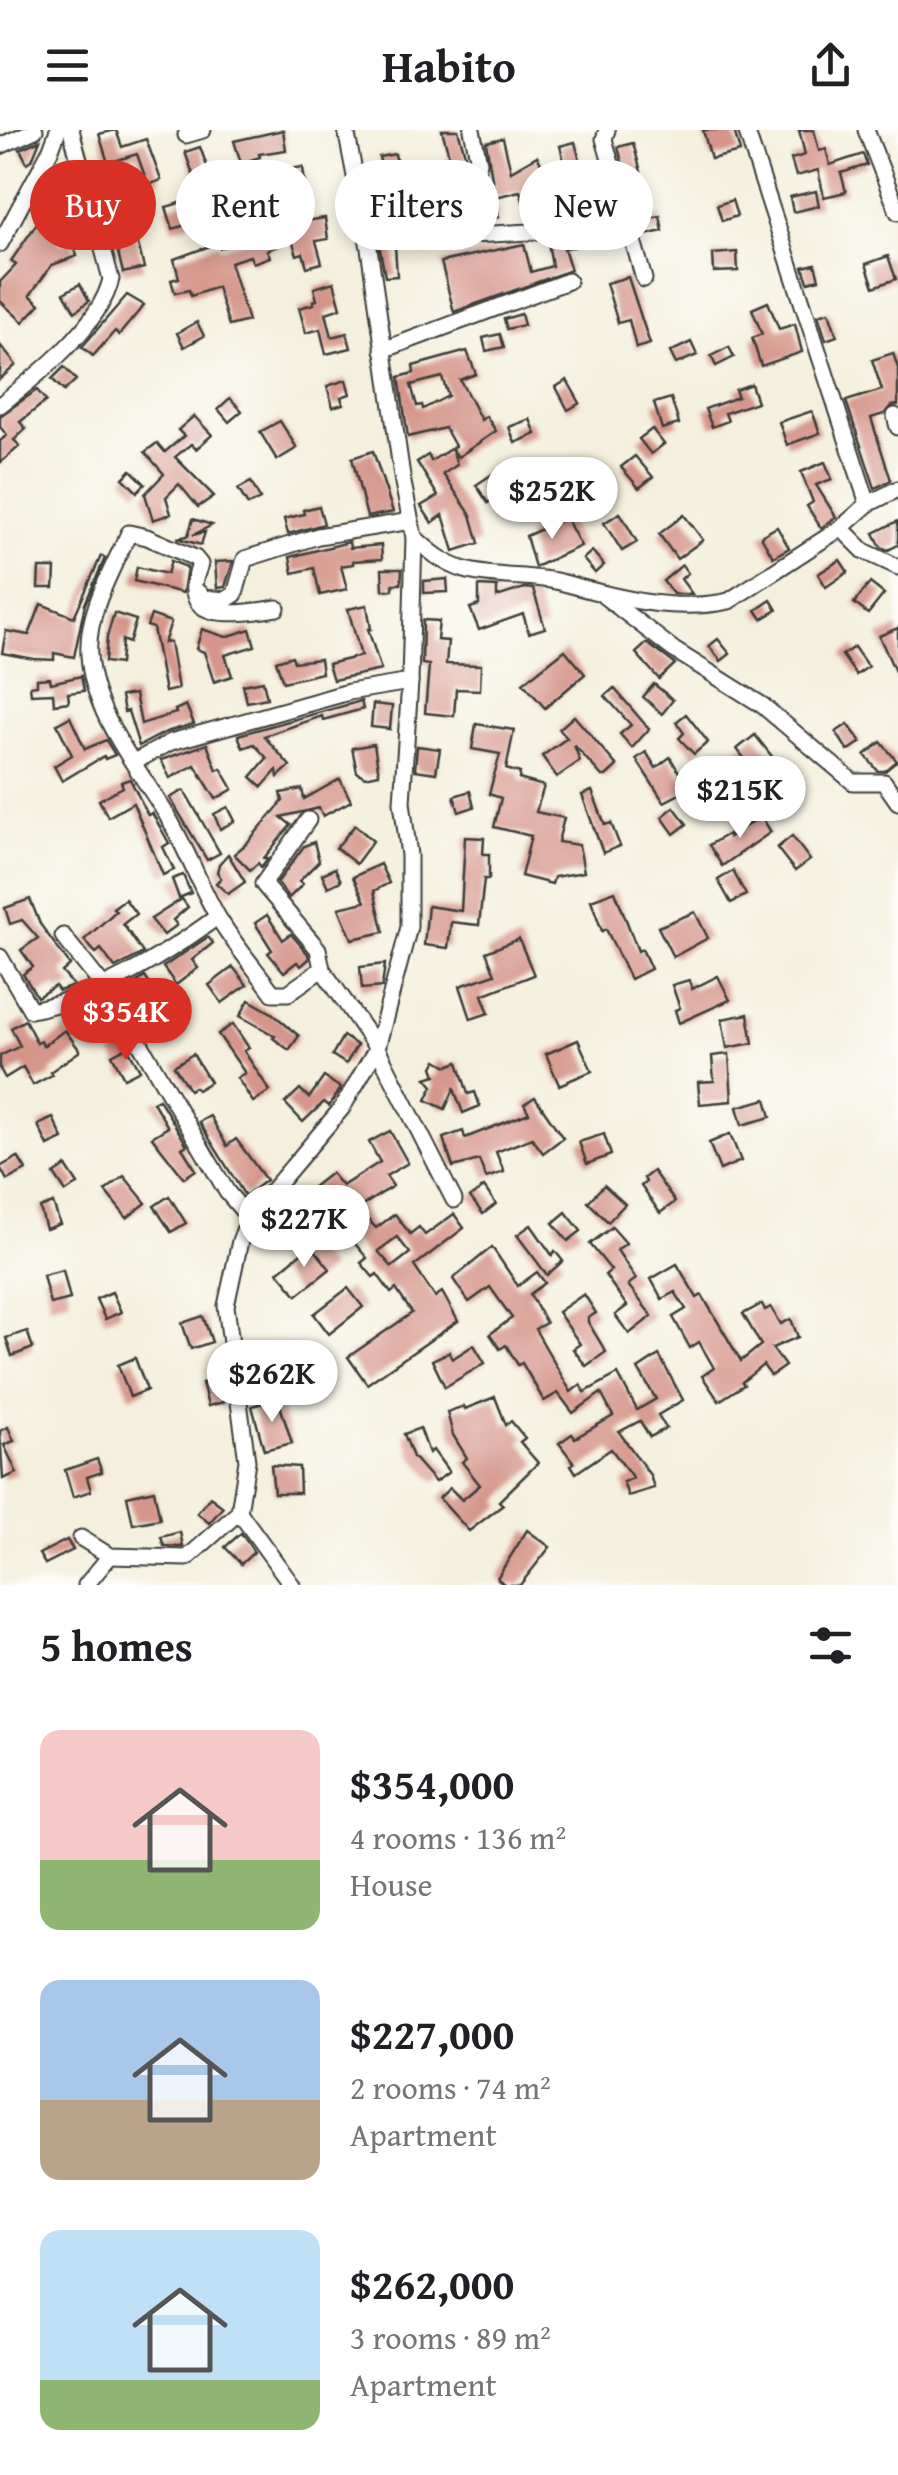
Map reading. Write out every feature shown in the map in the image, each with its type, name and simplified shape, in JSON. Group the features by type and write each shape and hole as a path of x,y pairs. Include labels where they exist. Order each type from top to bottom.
{"street":[{"path":"0,146 35,130"},
{"path":"0,244 58,130"},
{"path":"0,405 85,328 106,300 110,279 71,130"},
{"path":"186,135 203,130"},
{"path":"346,130 352,160"},
{"path":"472,130 477,160"},
{"path":"607,130 604,140 644,279"},
{"path":"746,130 868,504"},
{"path":"866,130 898,212"},
{"path":"81,1538 110,1556 187,1558 239,1512 247,1462 226,1306 240,1241 249,1218 342,1108 377,1048 409,927 409,855 402,802 410,682 412,529 368,250"},
{"path":"384,350 568,281"},
{"path":"412,529 442,560 464,570 563,583 658,604 711,605 729,601 841,528 868,504 898,490"},
{"path":"841,528 864,551 898,567"},
{"path":"194,586 203,598 226,600 235,594 246,559 318,536 412,529"},
{"path":"277,608 237,614 203,607 195,600 200,564 195,558 129,533 102,592 90,632 89,655 96,693 118,741 167,815 218,917 273,993 288,993 322,968"},
{"path":"601,594 674,650 762,705 853,782 884,782 898,802"},
{"path":"134,762 170,742 350,692 410,682"},
{"path":"308,820 263,884 318,948 322,968 377,1048 454,1200"},
{"path":"0,957 30,1010 129,974 218,917"},
{"path":"63,936 103,985 228,1192 249,1218"},
{"path":"239,1512 292,1585"},
{"path":"86,1585 110,1556"}],"building":[{"path":"116,130 122,147 146,139 154,160 139,160 137,154 107,160 99,134"},
{"path":"283,130 286,150 240,160 234,141"},
{"path":"442,130 458,130 467,160 446,160 450,159"},
{"path":"703,130 734,130 740,152 711,159"},
{"path":"799,130 814,130 819,151 826,149 830,165 863,154 867,165 841,173 846,192 824,197 818,170 796,176 791,159 805,155"},
{"path":"503,138 511,171 519,166 519,191 499,196 499,160 489,160 486,142"},
{"path":"40,140 27,163 20,149"},
{"path":"575,142 580,160 564,160 560,146"},
{"path":"633,143 638,160 621,160 618,147"},
{"path":"200,147 205,160 188,160 185,152"},
{"path":"395,154 396,160 380,160 379,157"},
{"path":"816,191 819,206 793,212 790,197"},
{"path":"732,200 737,216 722,221 717,205"},
{"path":"176,204 176,228 173,229 166,207"},
{"path":"660,216 663,231 653,233 653,218"},
{"path":"325,218 328,239 316,241 322,263 307,267 303,253 297,255 295,250 315,250 315,220"},
{"path":"30,233 30,250 75,250 77,256 52,265 30,295 40,304 23,322 0,301 0,282 16,265 11,261"},
{"path":"519,245 519,250 526,250 531,272 552,266 549,250 565,250 571,270 454,312 441,262"},
{"path":"117,250 140,250 144,268 123,273"},
{"path":"199,250 267,250 270,257 253,263 250,256 230,262 248,321 229,326 217,287 191,296 189,290 175,293 171,280 179,278 174,259"},
{"path":"380,250 395,250 397,276 385,277"},
{"path":"737,252 738,271 714,272 713,254"},
{"path":"888,256 896,279 874,287 866,264"},
{"path":"815,264 819,279 808,282 803,267"},
{"path":"628,277 650,344 636,348 629,320 618,323 606,283"},
{"path":"334,282 341,308 326,313 332,337 347,333 351,348 326,354 320,329 306,333 299,308 317,300 314,288"},
{"path":"80,284 89,301 75,312 64,293"},
{"path":"127,295 144,305 119,335 115,331 93,356 82,347"},
{"path":"768,302 779,329 795,324 802,352 761,366 752,338 762,334 752,309"},
{"path":"829,312 837,336 826,340 818,315"},
{"path":"521,314 524,325 507,329 504,319"},
{"path":"197,322 204,336 184,347 177,333"},
{"path":"500,334 504,347 486,351 483,338"},
{"path":"691,342 697,355 676,364 670,352"},
{"path":"0,345 16,365 0,379"},
{"path":"729,347 734,357 716,366 711,356"},
{"path":"467,351 476,374 460,380 481,420 486,416 496,431 458,457 452,449 457,465 443,474 471,515 479,543 454,551 443,515 432,523 421,506 438,496 417,462 428,455 431,461 455,446 445,428 408,437 399,377 414,373 413,366","holes":["442,377 448,396 423,409 422,405 417,406 411,385"]},
{"path":"893,353 898,368 898,405 871,418 891,480 875,488 846,401 882,390 872,360"},
{"path":"64,367 76,380 64,391 52,379"},
{"path":"346,380 350,394 341,397 343,404 333,407 327,386"},
{"path":"567,380 580,403 568,410 556,387"},
{"path":"751,384 757,402 725,413 728,421 712,427 705,409 738,397 735,390"},
{"path":"37,390 46,401 20,422 26,429 14,440 20,446 0,463 0,441 7,435 0,427 0,416"},
{"path":"230,398 242,411 229,422 218,409"},
{"path":"671,398 679,424 662,429 654,403"},
{"path":"812,411 820,433 787,445 779,422"},
{"path":"194,416 212,435 196,449 191,444 175,457 214,496 198,507 179,484 166,497 171,514 153,520 145,494 164,474 145,452 157,443 165,452 184,436 178,430"},
{"path":"530,419 536,434 515,443 509,427"},
{"path":"280,421 297,448 277,460 260,432"},
{"path":"652,429 664,444 651,454 639,439"},
{"path":"373,451 393,512 367,517 352,458"},
{"path":"635,456 653,477 639,488 621,467"},
{"path":"825,462 832,479 816,485 836,517 821,528 807,506 813,502 801,472"},
{"path":"131,470 145,484 137,492 123,478"},
{"path":"497,471 520,507 508,515 496,497 488,503 476,485"},
{"path":"251,482 260,499 248,505 238,489"},
{"path":"319,506 324,524 288,534 284,519"},
{"path":"620,513 637,542 622,551 604,523"},
{"path":"684,515 703,540 677,559 659,534"},
{"path":"566,518 581,546 535,567 526,536"},
{"path":"193,519 212,525 193,535 205,532 201,545 177,538 188,536"},
{"path":"898,521 898,545 888,550 881,547 874,533"},
{"path":"777,527 789,548 773,557 761,536"},
{"path":"349,542 350,548 381,545 382,559 341,566 347,589 320,595 314,568 293,573 290,557"},
{"path":"592,551 604,565 595,573 583,559"},
{"path":"101,556 105,558 85,604 74,657 54,653 54,660 34,659 2,653 6,631 29,635 41,604 74,617"},
{"path":"840,560 848,572 826,587 818,574"},
{"path":"171,561 187,567 183,593 134,581 137,567 167,574"},
{"path":"233,561 225,587 217,588 215,562"},
{"path":"682,565 688,573 681,579 692,594 673,594 663,581"},
{"path":"39,568 55,568 54,588 38,588"},
{"path":"382,569 402,569 401,584 393,584 393,590 383,590"},
{"path":"447,579 448,592 424,593 424,581"},
{"path":"870,583 884,594 868,614 854,603"},
{"path":"479,586 497,587 497,597 533,589 545,628 529,633 523,614 479,630 470,608 479,605"},
{"path":"771,600 777,610 762,619 756,610"},
{"path":"367,605 368,629 381,670 333,680 328,664 361,656 348,609"},
{"path":"114,613 136,620 129,643 122,640 120,664 105,662"},
{"path":"151,615 171,622 164,643 170,642 178,689 165,692 153,628 147,626"},
{"path":"423,620 439,621 437,640 448,641 446,664 481,665 480,690 456,689 454,716 425,713 429,665 422,664"},
{"path":"898,628 898,678 879,636"},
{"path":"202,629 226,637 250,629 255,646 225,655 232,676 214,682 204,652 196,649"},
{"path":"718,639 730,654 721,661 709,646"},
{"path":"647,643 675,664 659,679 636,653"},
{"path":"854,647 868,667 856,675 842,655"},
{"path":"565,650 585,674 545,708 523,683"},
{"path":"292,656 294,662 320,659 322,673 283,682 276,661"},
{"path":"81,676 84,691 68,693 69,702 54,704 53,693 31,694 30,686 37,685 37,679 50,678 51,683"},
{"path":"263,681 267,698 247,702 243,685"},
{"path":"654,684 673,700 662,714 643,697"},
{"path":"614,688 649,729 632,748 620,734 631,725 605,696"},
{"path":"135,694 141,724 176,713 186,705 194,724 139,746 121,696"},
{"path":"361,701 363,709 323,720 322,716 264,736 290,766 278,777 277,770 262,787 251,777 267,758 254,744 243,748 238,735"},
{"path":"373,704 392,706 390,729 371,727"},
{"path":"686,714 708,742 694,754 679,738 684,733 676,722"},
{"path":"574,716 617,766 606,776 574,745 580,761 557,777 542,756 567,738 559,729"},
{"path":"70,717 85,749 106,740 115,755 105,759 104,756 62,781 54,766 72,755 57,724"},
{"path":"476,724 514,730 506,769 520,773 519,779 544,786 536,812 564,818 558,842 579,845 584,872 554,877 552,884 521,876 531,836 494,827 501,798 489,794 500,754 472,749"},
{"path":"848,724 861,742 848,751 836,732"},
{"path":"755,735 774,759 746,781 753,789 733,806 710,780 721,771 724,775 744,758 737,749"},
{"path":"881,742 897,761 885,771 878,771 865,755"},
{"path":"207,744 217,770 221,768 233,789 216,799 195,765 170,778 161,760"},
{"path":"374,744 379,774 365,777 357,772 352,748"},
{"path":"417,746 440,749 436,773 415,770"},
{"path":"646,752 656,768 670,757 689,789 664,802 636,759"},
{"path":"130,779 148,815 152,813 169,843 163,847 174,870 163,875 133,803 108,817 99,800"},
{"path":"340,779 351,801 323,816 319,808 281,817 291,825 261,867 258,863 250,870 234,854 283,801 281,793 302,789 304,799"},
{"path":"184,790 220,853 207,860 170,798"},
{"path":"470,791 474,807 459,812 454,796"},
{"path":"592,791 605,825 611,823 620,846 603,853 582,795"},
{"path":"228,807 235,821 220,829 214,814"},
{"path":"674,807 687,824 674,834 662,817"},
{"path":"761,816 771,832 722,866 709,845"},
{"path":"355,825 373,841 356,864 336,848"},
{"path":"792,836 810,860 795,871 777,848"},
{"path":"465,837 484,838 483,854 489,854 489,879 484,879 479,925 451,922 448,948 424,945 428,906 461,911"},
{"path":"314,842 319,861 289,898 277,883 304,846"},
{"path":"228,854 245,882 228,894 216,883 221,878 217,872 219,864"},
{"path":"380,864 389,883 374,891 384,932 352,939 339,908 365,902 353,877"},
{"path":"335,868 341,881 328,887 322,874"},
{"path":"733,871 746,895 731,903 718,880"},
{"path":"183,875 191,893 179,898 172,879"},
{"path":"615,891 638,951 642,949 651,969 630,979 606,929 602,931 591,900"},
{"path":"30,899 40,924 70,965 62,972 74,986 59,991 55,986 37,997 23,974 33,967 21,950 38,938 22,920 10,924 5,908"},
{"path":"125,899 136,914 123,924 143,953 115,968 101,949 96,953 84,940"},
{"path":"182,899 188,907 173,920 177,925 164,935 151,919"},
{"path":"695,912 708,938 673,957 658,927"},
{"path":"267,915 283,940 291,934 308,954 309,959 301,966 297,962 284,972 268,953 272,950 255,923"},
{"path":"208,937 213,943 192,960 198,968 176,985 163,967"},
{"path":"519,939 534,975 482,995 489,1013 471,1019 460,986 495,974 486,952"},
{"path":"385,964 382,987 362,989 360,967"},
{"path":"233,967 247,985 222,1003 209,985"},
{"path":"718,976 730,1000 679,1023 675,1010 680,1008 672,985 689,980 692,989"},
{"path":"145,977 160,1000 143,1011 128,988"},
{"path":"249,1000 299,1036 289,1050 275,1036 240,1016"},
{"path":"96,1005 110,1027 96,1036 82,1014"},
{"path":"748,1014 753,1043 727,1048 722,1019"},
{"path":"25,1020 37,1043 41,1041 43,1046 65,1030 80,1051 50,1072 52,1075 33,1085 23,1067 5,1078 0,1069 0,1056 20,1046 11,1028"},
{"path":"233,1024 249,1048 244,1051 270,1091 253,1102 237,1078 245,1073 218,1034"},
{"path":"343,1036 357,1045 346,1064 332,1055"},
{"path":"578,1040 592,1071 559,1085 546,1054"},
{"path":"127,1047 140,1070 124,1078 112,1055"},
{"path":"193,1054 210,1082 189,1090 174,1066"},
{"path":"729,1054 732,1101 700,1104 698,1082 714,1081 712,1056"},
{"path":"437,1060 448,1066 458,1062 468,1094 475,1092 480,1106 463,1113 454,1089 445,1109 426,1100 433,1086 426,1078 436,1075 433,1067"},
{"path":"324,1077 341,1088 329,1106 324,1102 303,1122 285,1103 300,1089 309,1098"},
{"path":"535,1097 563,1138 543,1153 532,1138 496,1152 504,1172 486,1178 479,1160 453,1167 443,1138 463,1131 465,1138 529,1113 524,1104"},
{"path":"159,1099 187,1145 182,1148 196,1170 184,1178 152,1137 168,1127 153,1102"},
{"path":"766,1099 771,1117 742,1125 737,1107"},
{"path":"210,1116 227,1146 236,1139 266,1180 245,1196 199,1122"},
{"path":"53,1118 63,1139 48,1146 38,1125"},
{"path":"390,1131 408,1163 386,1176 393,1186 362,1206 361,1211 376,1228 395,1214 410,1234 419,1227 425,1235 454,1214 464,1228 414,1266 435,1297 442,1292 458,1321 367,1384 348,1357 412,1313 396,1289 391,1293 377,1274 373,1277 361,1263 367,1258 351,1239 358,1233 334,1206 329,1209 312,1188 331,1173 342,1186 380,1162 369,1142","holes":["397,1237 410,1253 392,1267 378,1251"]},
{"path":"604,1134 611,1155 587,1164 579,1142"},
{"path":"730,1134 741,1161 720,1170 709,1143"},
{"path":"18,1157 26,1170 7,1180 0,1167"},
{"path":"66,1166 78,1184 66,1192 54,1174"},
{"path":"653,1171 675,1202 660,1213 641,1186"},
{"path":"124,1176 146,1203 127,1218 105,1191"},
{"path":"604,1185 625,1204 608,1222 588,1202"},
{"path":"484,1187 496,1204 483,1214 470,1197"},
{"path":"169,1196 186,1223 171,1232 154,1206"},
{"path":"53,1203 60,1224 46,1229 40,1208"},
{"path":"566,1212 581,1231 568,1241 553,1223"},
{"path":"531,1225 552,1255 555,1251 563,1261 547,1275 517,1235"},
{"path":"612,1227 626,1243 617,1250 636,1279 628,1285 652,1316 629,1334 615,1315 627,1306 605,1275 611,1270 590,1244"},
{"path":"311,1245 330,1269 297,1295 278,1272"},
{"path":"492,1247 518,1286 537,1272 545,1283 530,1294 546,1323 535,1329 571,1392 580,1385 585,1392 618,1374 637,1410 656,1399 638,1369 659,1355 683,1400 658,1415 666,1428 650,1437 640,1421 619,1432 650,1475 654,1488 628,1496 623,1482 633,1478 611,1449 576,1473 571,1465 574,1463 559,1443 613,1416 601,1393 573,1413 558,1393 544,1401 522,1363 518,1365 506,1345 500,1349 490,1334 512,1318 490,1287 469,1302 453,1279"},
{"path":"677,1264 697,1298 702,1295 741,1361 761,1345 743,1314 762,1304 765,1310 771,1307 781,1324 791,1319 798,1337 772,1348 785,1366 771,1376 763,1365 742,1382 744,1385 719,1401 702,1376 714,1368 699,1342 690,1348 673,1317 686,1309 675,1292 662,1299 651,1279"},
{"path":"63,1270 70,1299 50,1304 43,1275"},
{"path":"348,1288 363,1307 329,1334 314,1314"},
{"path":"112,1292 121,1312 105,1319 96,1299"},
{"path":"584,1294 596,1313 588,1322 606,1352 586,1366 573,1349 580,1344 558,1312"},
{"path":"203,1316 212,1342 191,1349 182,1323"},
{"path":"27,1331 33,1348 12,1356 6,1338"},
{"path":"474,1345 485,1363 445,1387 432,1360 449,1352 452,1359"},
{"path":"248,1349 256,1389 249,1391 243,1350"},
{"path":"135,1358 147,1390 130,1397 118,1365"},
{"path":"218,1379 224,1402 208,1406 202,1383"},
{"path":"495,1397 506,1425 511,1421 525,1438 520,1442 538,1463 499,1501 503,1505 469,1531 439,1498 450,1488 462,1500 480,1485 462,1462 467,1458 453,1435 447,1412"},
{"path":"278,1399 292,1443 264,1450 252,1406"},
{"path":"8,1427 14,1441 4,1445 17,1473 3,1479 0,1431"},
{"path":"420,1428 429,1453 433,1450 449,1472 435,1482 413,1457 404,1434"},
{"path":"97,1459 102,1472 87,1477 91,1491 73,1497 65,1470"},
{"path":"271,1465 299,1467 300,1493 274,1493"},
{"path":"154,1490 160,1519 133,1524 127,1496"},
{"path":"210,1497 223,1507 209,1523 197,1513"},
{"path":"527,1530 550,1547 520,1585 505,1585 497,1578"},
{"path":"180,1532 183,1547 164,1546 161,1537"},
{"path":"241,1533 254,1552 241,1564 225,1547"},
{"path":"67,1540 73,1550 45,1564 39,1554"}]}
